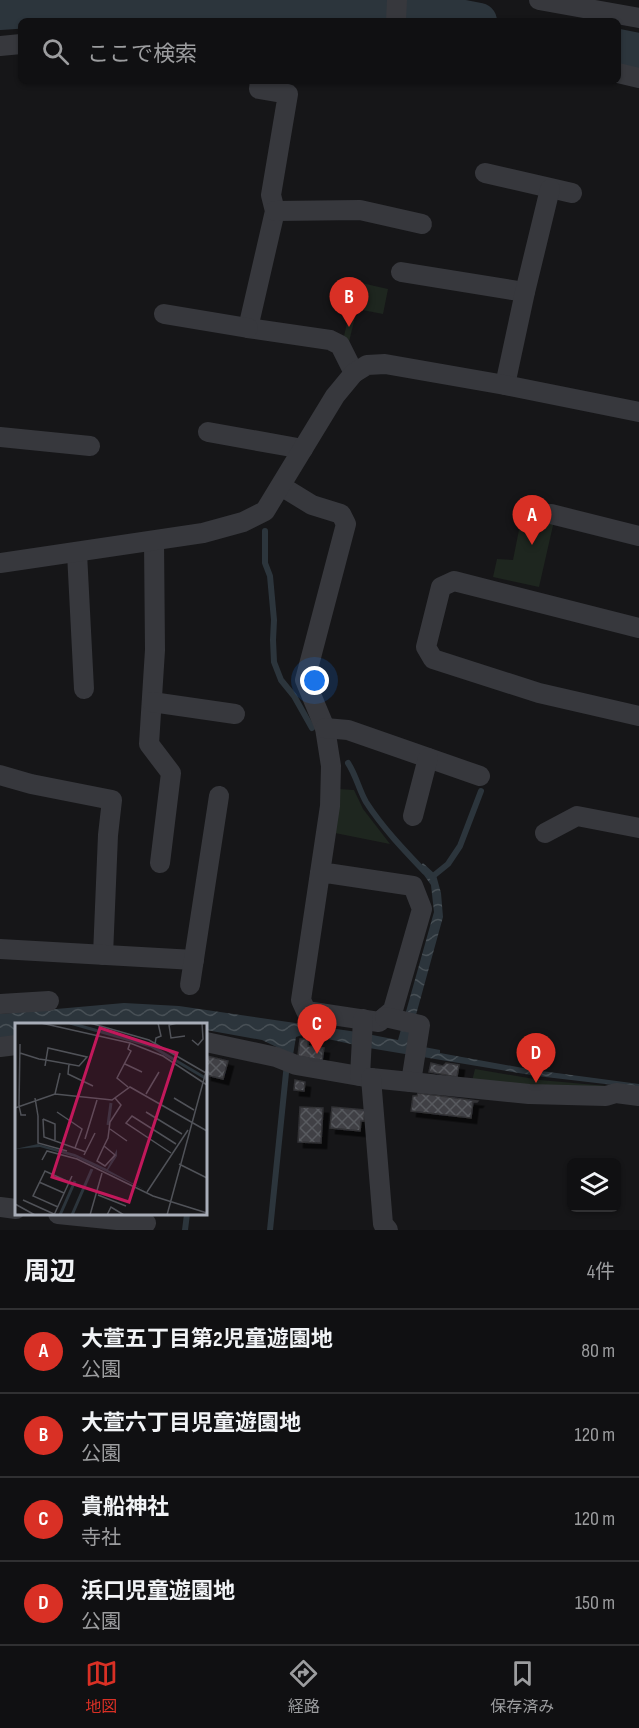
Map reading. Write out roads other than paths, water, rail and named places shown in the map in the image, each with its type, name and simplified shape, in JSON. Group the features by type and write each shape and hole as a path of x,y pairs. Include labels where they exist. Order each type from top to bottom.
{"street":[{"path":"396,18 397,0"},
{"path":"539,0 639,18"},
{"path":"0,46 18,44"},
{"path":"621,74 639,78"},
{"path":"248,328 274,211 271,195 288,94 259,89 260,84"},
{"path":"485,173 572,193"},
{"path":"505,385 550,189"},
{"path":"274,211 360,210 422,224"},
{"path":"401,272 525,292"},
{"path":"164,314 330,340 340,345 354,373"},
{"path":"0,563 203,533 243,522 265,511 335,396 354,373 368,365 385,364 639,412"},
{"path":"208,432 303,449"},
{"path":"0,437 90,446"},
{"path":"281,486 312,505 341,514 346,524 305,680 325,728 331,766 330,806 301,1000 306,1011 362,1033"},
{"path":"551,514 639,536"},
{"path":"154,542 155,650 149,744 171,773 160,863"},
{"path":"77,553 84,689"},
{"path":"639,628 454,581 441,587 426,647 433,659 444,663 539,693 639,716"},
{"path":"152,702 235,714"},
{"path":"325,728 348,730 480,776"},
{"path":"413,816 428,758"},
{"path":"0,775 31,784 112,800 108,835 103,955"},
{"path":"190,985 219,796"},
{"path":"545,833 578,816 639,828"},
{"path":"320,872 413,886 422,909 393,1010 407,1032 411,1082"},
{"path":"0,949 194,960"},
{"path":"0,1004 50,1001"},
{"path":"362,1033 379,1022 407,1032"},
{"path":"362,1033 365,1077 383,1224 388,1230"},
{"path":"207,1042 232,1046 288,1062 365,1077 529,1094 606,1096 616,1093 639,1096"},
{"path":"0,1047 15,1045"},
{"path":"0,1207 15,1209"},
{"path":"69,1215 146,1222"}],"water":[{"path":"423,863 436,875 441,893 443,917 408,1044 440,1050 440,1053 534,1070 639,1084 639,1088 537,1076 369,1048 305,1034 296,1037 293,1055 262,1040 207,1030 207,1023 15,1023 15,1036 0,1038 0,1014 124,1003 179,1006 398,1040 434,912 431,885 419,868"}],"waterway":[{"path":"0,12 160,1 424,10 464,18"},
{"path":"621,48 639,51"},
{"path":"265,531 265,563 270,576 274,620 274,662 281,680 294,696 312,728"},
{"path":"348,763 372,811 425,872"},
{"path":"432,877 448,864 460,846 481,791"},
{"path":"270,1230 287,1063"},
{"path":"185,1230 187,1215"}],"place":[{"name":"大萱六丁目児童遊園地","path":"349,327"},
{"name":"大萱五丁目第2児童遊園地","path":"532,545"},
{"name":"貴船神社","path":"317,1054"},
{"name":"浜口児童遊園地","path":"536,1083"}]}
